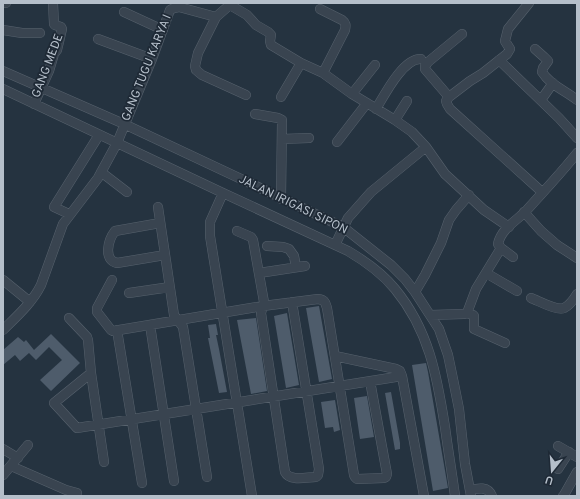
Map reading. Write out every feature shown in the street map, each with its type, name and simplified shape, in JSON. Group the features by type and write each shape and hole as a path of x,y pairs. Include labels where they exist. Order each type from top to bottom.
{"street":[{"name":"GANG MEDE","path":"38,96 49,71 54,54 57,50 62,28 54,24 53,3"},
{"path":"529,3 508,29 506,41 510,49 507,54 483,73 448,97 446,102 450,109 542,192"},
{"path":"246,95 212,80 196,70 195,66 198,53 216,17 231,4 247,15 256,25 271,35 271,45 301,63 323,73 352,94 412,132 426,147 445,174 484,210 509,227"},
{"name":"GANG TUGU KARYA I","path":"3,330 33,299 41,285 63,224 101,172 117,142 152,59 163,30 169,7 174,8 190,6 216,17"},
{"path":"320,9 342,20 346,25 345,30 323,73"},
{"path":"124,12 163,30"},
{"path":"3,30 22,34 40,33"},
{"path":"448,97 425,69 425,66 462,34"},
{"path":"98,39 152,59"},
{"path":"535,49 548,61 542,72 549,81 577,100"},
{"path":"376,109 398,73 409,62 421,59"},
{"path":"499,60 541,100 577,138"},
{"path":"282,97 301,63"},
{"path":"352,94 375,65"},
{"name":"JALAN IRIGASI SIPON","path":"3,71 38,96 99,134 223,193 336,244 364,260 395,288 422,331 432,357 441,400 455,496"},
{"path":"541,100 553,83"},
{"name":"JALAN IRIGASI SIPON","path":"3,89 38,96 124,126 343,228 391,265 415,292 439,329 448,355 459,409 470,493"},
{"path":"395,120 407,101"},
{"path":"338,142 367,103"},
{"path":"255,114 282,120 282,199"},
{"path":"69,214 54,207 99,134"},
{"path":"282,139 309,138"},
{"path":"336,244 352,212 371,192 426,147"},
{"path":"514,257 501,248 498,241 577,153"},
{"path":"101,172 127,192"},
{"path":"223,193 213,215 210,236 252,496"},
{"path":"415,292 441,243 449,220 468,195"},
{"path":"158,207 174,315 183,326 207,477"},
{"path":"524,212 541,231 557,245 577,258"},
{"path":"160,223 115,231 110,240 108,253 112,262 117,264 165,255"},
{"path":"238,231 253,238 264,302 261,312 286,474 290,477 296,478 316,477 319,469 292,302"},
{"path":"259,273 300,267 289,249 267,246"},
{"path":"467,313 476,289 501,248"},
{"path":"486,273 516,291"},
{"path":"3,280 30,302"},
{"path":"112,280 97,308 97,312 111,330 263,306 318,299 324,300 355,477 358,479 386,478 387,474 370,381"},
{"path":"395,288 405,280"},
{"path":"129,293 170,287"},
{"path":"531,298 554,307 564,308 577,294"},
{"path":"430,315 467,313 473,315 474,329 505,343"},
{"path":"69,318 87,337 88,340 91,373 104,462"},
{"path":"150,325 174,480"},
{"path":"117,330 142,483"},
{"path":"335,356 400,371 424,496"},
{"path":"91,373 54,403 77,428 402,376"},
{"path":"3,475 28,445"},
{"path":"558,446 577,457"},
{"path":"3,449 18,458"},
{"path":"558,469 569,452"},
{"path":"11,466 66,490 77,493"},
{"path":"562,496 577,472"},
{"path":"470,493 484,488 492,496"}],"building":[{"path":"319,306 332,379 319,382 306,308"},
{"path":"287,313 299,385 286,388 274,316"},
{"path":"256,318 267,391 251,394 237,320"},
{"path":"216,324 218,335 216,335 227,392 219,393 208,338 210,338 208,325"},
{"path":"51,334 80,363 51,391 40,380 62,360 49,347 36,360 29,353 20,361 15,355 3,365 3,350 18,337 24,342 26,340 34,350"},
{"path":"426,363 448,488 433,491 412,365"},
{"path":"391,392 400,443 400,449 395,450 385,393"},
{"path":"367,396 374,437 360,439 354,398"},
{"path":"335,400 340,430 334,432 333,427 325,428 321,402"}]}
